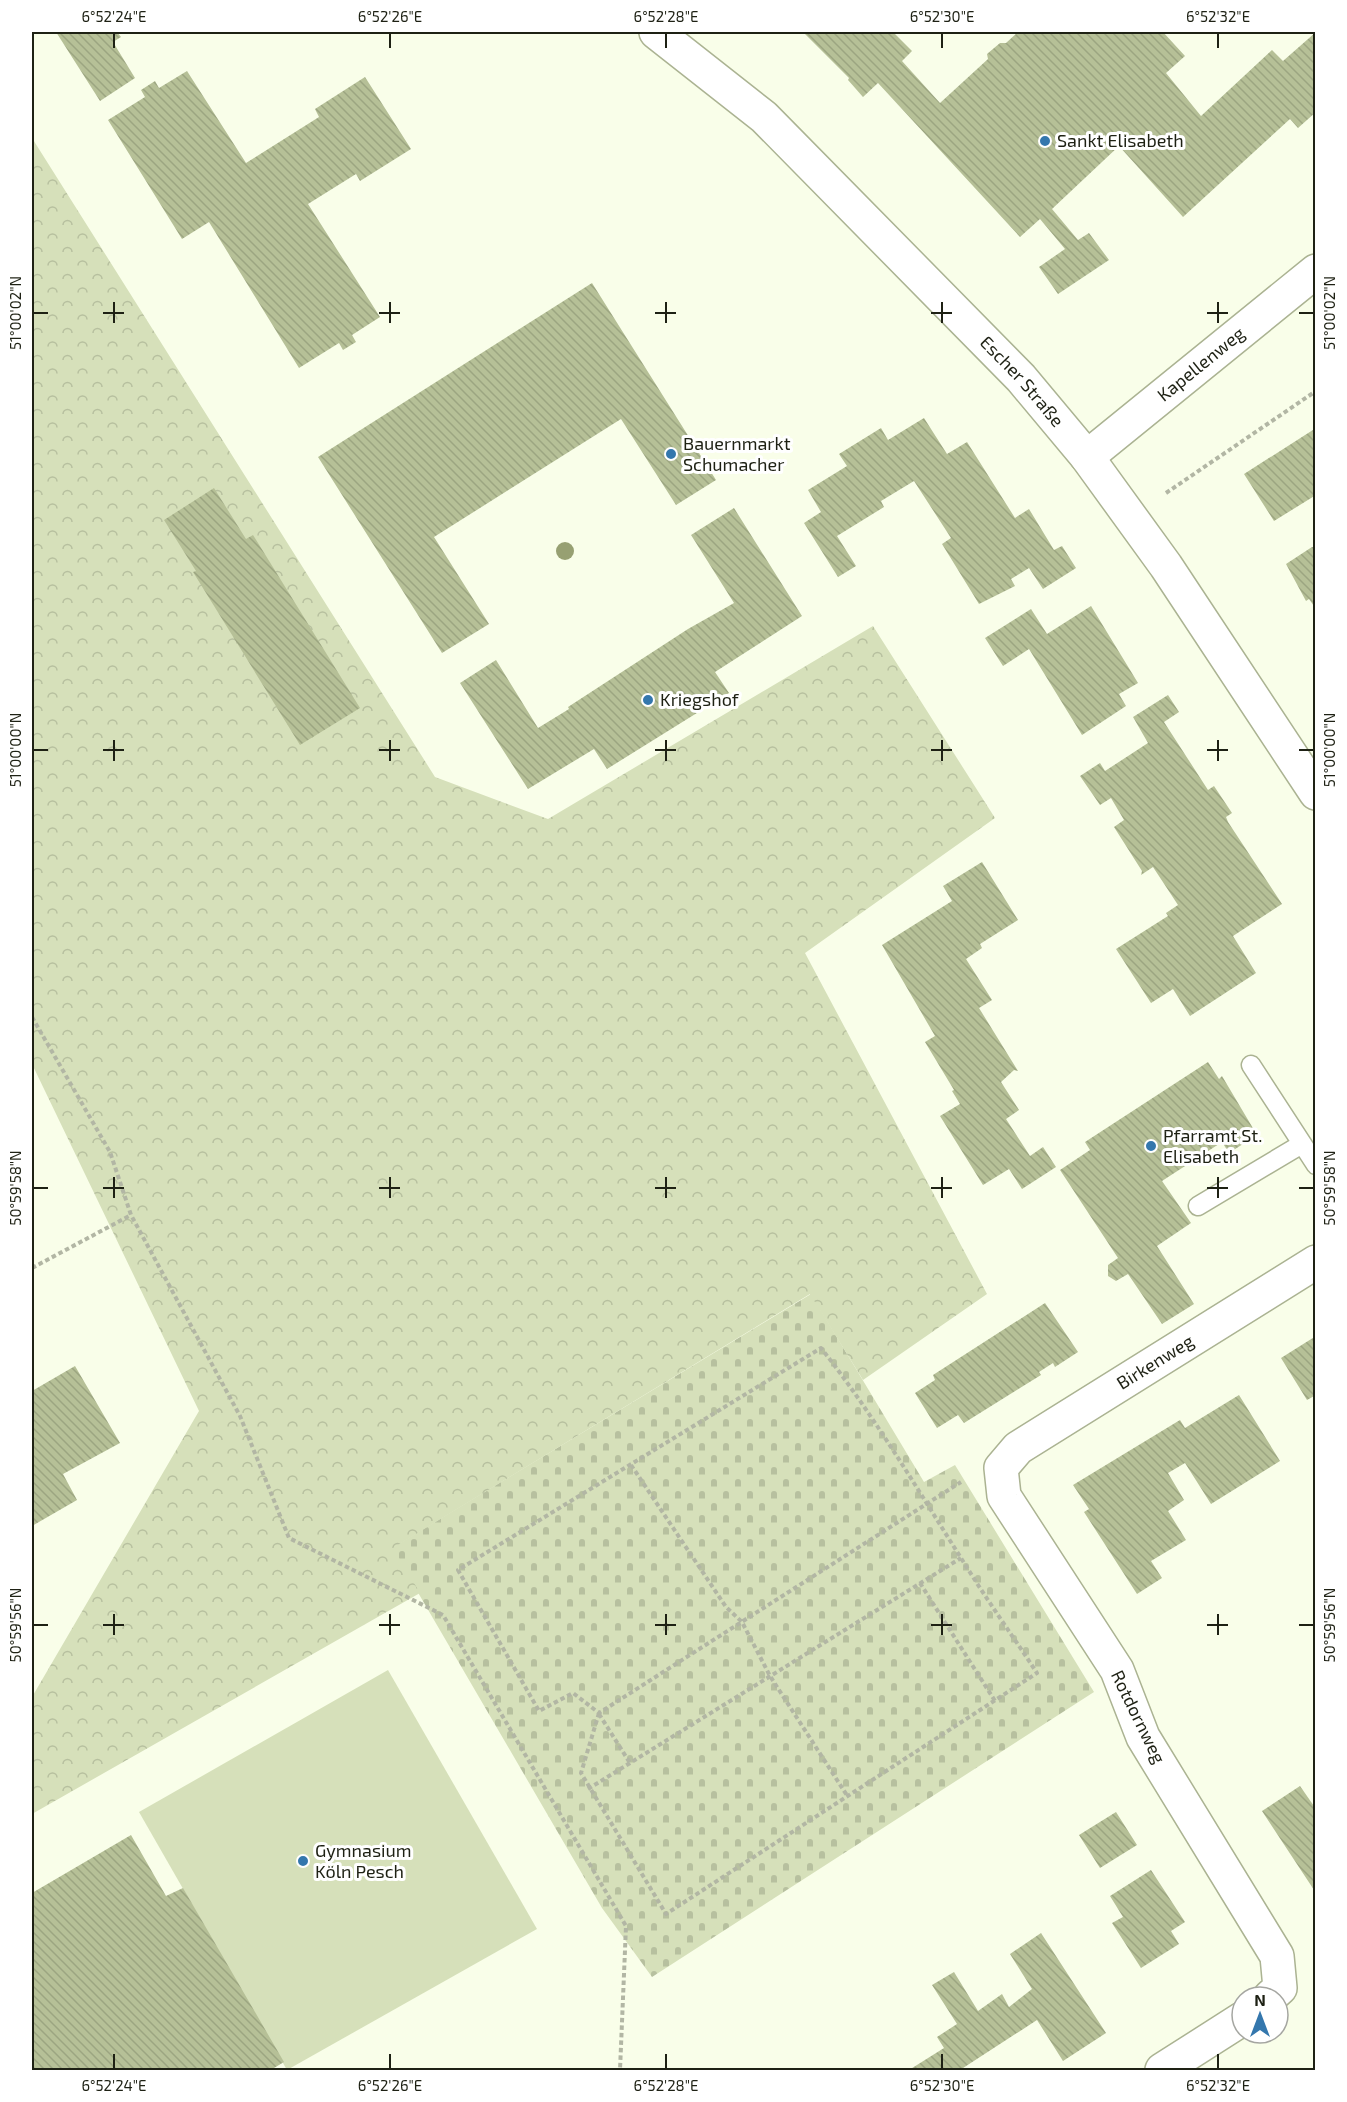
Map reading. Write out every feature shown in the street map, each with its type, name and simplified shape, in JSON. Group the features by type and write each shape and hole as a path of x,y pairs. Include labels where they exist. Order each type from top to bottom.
{"street":[{"name":"Escher Straße","path":"656,32 764,117 1021,378 1087,457 1130,517 1316,794"},
{"name":"Kapellenweg","path":"1087,457 1316,271"},
{"name":"Birkenweg","path":"1001,1468 1018,1449 1316,1262"},
{"name":"Rotdornweg","path":"1001,1468 1004,1497 1116,1670 1143,1737 1277,1956 1280,1985"},
{"path":"1162,2070 1230,2027"}],"lane":[{"path":"1251,1065 1316,1165"},
{"path":"1198,1206 1302,1144"}],"path":[{"path":"1130,517 1316,391"},
{"path":"32,1017 110,1152 130,1215 240,1416 290,1538 443,1615 626,1926 620,2070"},
{"path":"32,1268 130,1215"},
{"path":"630,1762 599,1713 573,1692 539,1711 458,1570 821,1348 850,1385 928,1503 961,1558 1037,1673 666,1914 588,1789 581,1773 599,1713 742,1622 928,1503 964,1480 1001,1468"},
{"path":"631,1465 726,1608 742,1622 770,1676 848,1797"},
{"path":"588,1789 961,1558"},
{"path":"920,1583 995,1701"}],"green space":[{"path":"32,138 435,777 548,819 873,626 995,818 805,953 987,1294 863,1380 810,1294 393,1548 420,1593 32,1814 32,1697 199,1411 32,1064"},
{"path":"811,1294 924,1482 955,1465 1094,1692 652,1977 602,1908 392,1548"},
{"path":"388,1670 537,1929 287,2070 139,1812"}],"building":[{"path":"56,32 117,32 121,37 113,42 135,78 100,101"},
{"path":"803,32 893,32 912,51 902,61 940,103 988,59 987,54 1000,43 1006,43 1018,32 1163,32 1185,56 1166,73 1201,116 1272,50 1283,61 1316,32 1316,112 1298,128 1290,119 1183,217 1119,146 1052,209 1078,240 1089,233 1109,260 1058,294 1039,267 1065,249 1040,219 1020,237 878,83 863,97 848,80 849,78"},
{"path":"187,71 246,163 319,117 315,109 365,77 411,149 360,181 356,174 308,204 380,317 352,335 356,342 343,350 339,343 299,368 209,222 182,239 108,120 145,97 141,90 155,81 159,88"},
{"path":"592,283 716,480 676,505 621,419 434,537 489,624 442,653 318,457"},
{"path":"924,418 947,454 967,442 1015,518 1029,509 1054,550 1062,546 1076,568 1043,589 1029,568 1011,579 1015,586 979,604 942,544 951,538 914,481 881,501 884,507 837,536 856,566 838,577 804,523 821,512 808,490 847,466 839,454 881,428 888,440"},
{"path":"1316,428 1316,495 1274,521 1244,474"},
{"path":"214,488 246,539 253,535 360,708 300,745 193,572 196,571 164,520"},
{"path":"734,508 802,616 715,672 729,693 607,769 594,749 528,789 460,683 496,660 538,728 569,709 568,707 688,629 734,603 691,535"},
{"path":"1312,547 1316,547 1316,609 1309,599 1306,601 1286,564"},
{"path":"1091,606 1138,683 1119,694 1126,706 1082,735 1029,649 1003,666 985,638 1031,609 1047,634"},
{"path":"1168,695 1179,712 1164,722 1208,790 1214,786 1232,813 1226,817 1228,822 1282,904 1233,936 1256,973 1190,1016 1173,989 1151,1003 1116,949 1168,916 1166,913 1178,905 1153,867 1141,875 1142,871 1114,827 1124,820 1111,798 1100,805 1080,776 1100,763 1105,771 1148,743 1133,717"},
{"path":"982,862 1018,920 980,944 982,948 966,959 992,1000 979,1008 1018,1071 1014,1070 1001,1082 1019,1110 1006,1119 1030,1156 1043,1147 1056,1167 1022,1189 1009,1169 983,1185 940,1116 960,1104 925,1042 935,1036 882,945 952,901 943,886"},
{"name":"Pfarramt St. Elisabeth","path":"1208,1062 1219,1079 1222,1076 1257,1135 1229,1153 1222,1142 1162,1181 1191,1223 1157,1246 1194,1304 1162,1324 1128,1274 1116,1281 1108,1276 1108,1265 1118,1258 1060,1170 1090,1150 1085,1142"},
{"path":"1045,1303 1078,1352 1055,1367 1053,1363 1039,1372 1041,1375 964,1423 958,1415 937,1428 915,1393 935,1380 933,1375"},
{"path":"1316,1336 1316,1395 1307,1400 1281,1358"},
{"path":"75,1366 120,1443 63,1474 77,1500 32,1526 32,1391"},
{"path":"1239,1395 1280,1461 1211,1504 1185,1463 1168,1473 1184,1500 1168,1511 1186,1540 1151,1561 1162,1578 1137,1594 1084,1512 1089,1509 1073,1485 1180,1420 1185,1428"},
{"path":"1300,1786 1316,1809 1316,1893 1262,1811"},
{"path":"1116,1812 1137,1845 1100,1868 1079,1835"},
{"path":"131,1835 166,1896 183,1888 284,2062 274,2068 276,2070 32,2070 32,1893"},
{"path":"1151,1870 1185,1922 1171,1931 1179,1944 1141,1968 1112,1923 1123,1917 1110,1896"},
{"path":"1041,1933 1106,2033 1063,2061 1037,2020 960,2070 909,2070 944,2048 937,2037 957,2024 932,1985 954,1972 978,2011 1002,1994 1009,2007 1032,1989 1010,1954"}],"place":[{"name":"Sankt Elisabeth","path":"1045,141"},
{"name":"Bauernmarkt Schumacher","path":"671,454"},
{"name":"Kriegshof","path":"648,700"},
{"name":"Pfarramt St. Elisabeth","path":"1151,1146"},
{"name":"Gymnasium Köln Pesch","path":"303,1861"}]}
